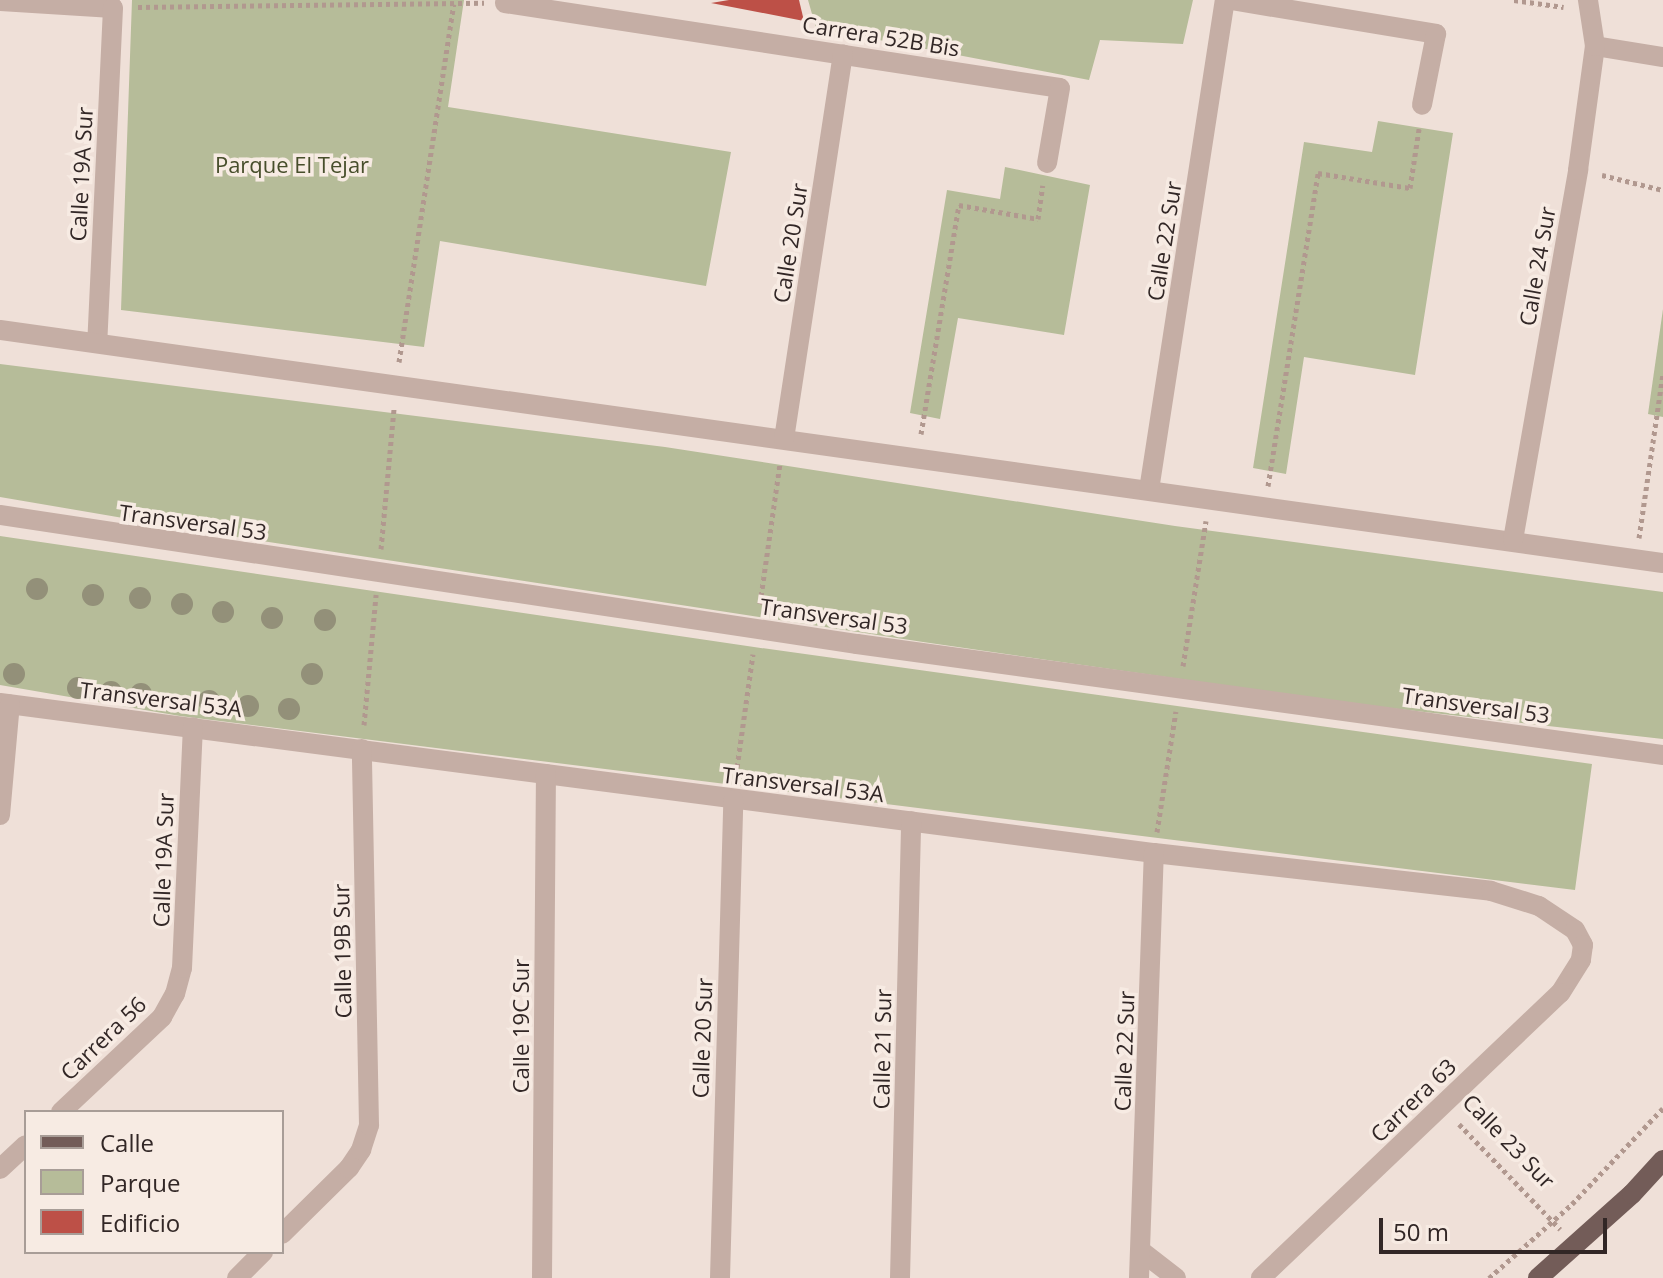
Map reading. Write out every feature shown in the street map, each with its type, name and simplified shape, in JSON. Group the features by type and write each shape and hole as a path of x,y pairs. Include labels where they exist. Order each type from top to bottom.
{"main road":[{"path":"1538,1278 1663,1160"}],"street":[{"path":"1228,0 1436,34 1422,105"},
{"name":"Calle 22 Sur","path":"1149,490 1228,0"},
{"path":"0,1 113,8"},
{"name":"Carrera 52B Bis","path":"505,3 1060,88 1047,163"},
{"name":"Calle 24 Sur","path":"1513,540 1578,170 1595,46 1588,5"},
{"name":"Calle 19A Sur","path":"97,343 113,8"},
{"path":"1595,46 1663,57"},
{"name":"Calle 20 Sur","path":"784,439 843,55"},
{"path":"0,330 1663,563"},
{"name":"Transversal 53","path":"0,515 842,642 1663,755"},
{"path":"0,815 5,703"},
{"name":"Transversal 53A","path":"5,703 733,800 1154,853 1491,891 1517,897 1559,917 1575,930 1583,945"},
{"name":"Calle 19A Sur","path":"175,994 182,968 193,727"},
{"name":"Calle 19B Sur","path":"284,1232 349,1168 361,1150 369,1125 362,749"},
{"name":"Calle 19C Sur","path":"542,1278 546,774"},
{"name":"Calle 20 Sur","path":"720,1278 733,800"},
{"name":"Calle 21 Sur","path":"900,1278 911,821"},
{"name":"Calle 22 Sur","path":"1139,1278 1154,853"},
{"name":"Carrera 63","path":"1261,1278 1560,993 1581,960 1583,945"},
{"name":"Carrera 56","path":"63,1110 162,1017 175,994"},
{"path":"0,1169 24,1147"},
{"path":"1141,1251 1176,1278"},
{"path":"237,1278 261,1254"}],"path":[{"path":"1514,0 1588,5"},
{"path":"113,8 505,3"},
{"path":"396,385 454,4"},
{"path":"1264,506 1318,173 1410,188 1422,105"},
{"path":"921,439 959,205 1038,219 1047,163"},
{"path":"1578,170 1663,190"},
{"path":"1639,539 1663,374"},
{"name":"Calle 23 Sur","path":"1442,1105 1575,1244"},
{"path":"1489,1278 1553,1221 1663,1108"}],"green space":[{"name":"Parque El Tejar","path":"132,0 464,0 448,107 731,152 706,286 440,241 424,347 121,310"},
{"path":"808,0 1193,0 1183,44 1100,40 1089,80 816,28"},
{"path":"1378,121 1453,133 1415,375 1304,357 1286,474 1253,468 1304,142 1372,152"},
{"path":"1005,167 1090,185 1064,335 958,318 940,419 910,413 947,190 1000,199"},
{"path":"1663,309 1663,417 1648,414"},
{"path":"0,364 665,447 1175,526 1663,592 1663,739 1354,704 923,642 217,534 0,497"},
{"path":"0,536 754,647 1592,764 1575,890 180,716 0,685"}],"building":[{"path":"799,0 804,21 711,3"}]}
